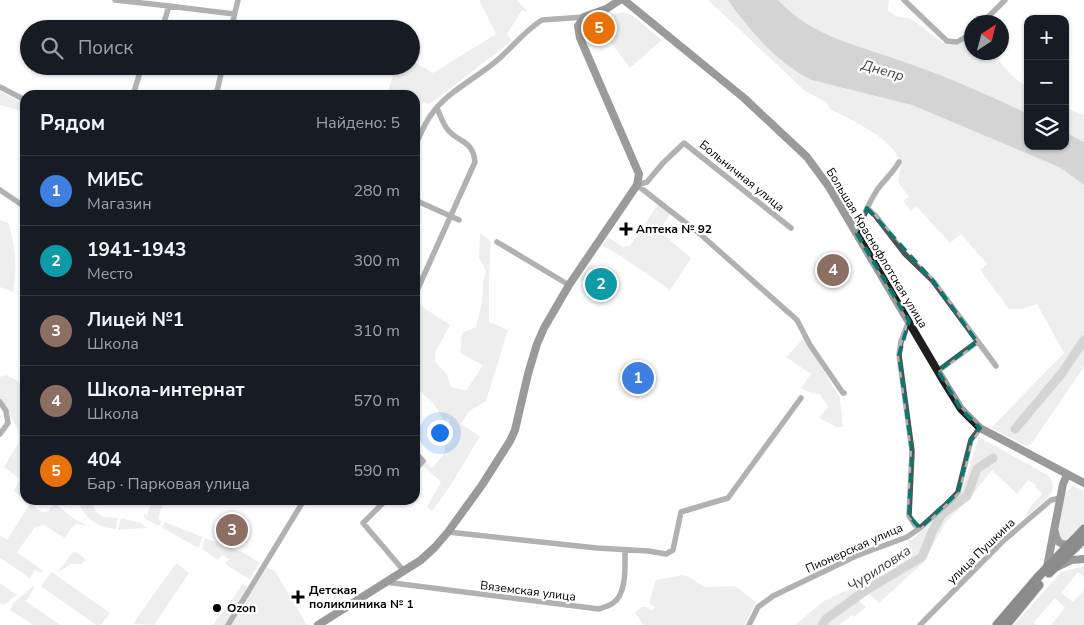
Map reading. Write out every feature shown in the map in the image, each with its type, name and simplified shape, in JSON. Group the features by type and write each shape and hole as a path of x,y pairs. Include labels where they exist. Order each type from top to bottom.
{"main road":[{"path":"318,625 421,560 448,532 510,442 515,430 528,374 544,328 569,285 637,185 639,174 634,160 580,38 578,26 584,17 606,9 622,0"},
{"name":"Большая Краснофлотская улица","path":"622,0 744,98 807,157 829,188 961,409 980,428 1084,483"},
{"path":"1006,625 1050,568 1055,523 1063,484 1067,475"},
{"path":"1055,523 1058,542 1063,544 1078,542"},
{"path":"997,625 1050,568 1078,542 1084,529"},
{"path":"1078,542 1078,555 1084,558"},
{"path":"1050,568 1084,558"}],"street":[{"path":"115,0 234,14"},
{"path":"233,20 238,0"},
{"path":"904,0 947,41 957,42 964,38"},
{"path":"990,15 1005,0"},
{"path":"165,20 169,6"},
{"path":"420,136 431,115 444,100 502,56 523,34 536,24 542,20 584,17"},
{"path":"135,90 139,75"},
{"path":"217,90 221,75"},
{"path":"0,87 20,97"},
{"path":"420,284 474,162 474,152 469,145 448,130 437,108"},
{"name":"Больничная улица","path":"637,185 648,182 663,163 684,143 791,228"},
{"path":"857,234 866,208 878,190 894,172 899,162"},
{"path":"637,185 700,234 798,320 810,345 836,385 844,393"},
{"path":"0,190 20,204"},
{"path":"420,202 459,220"},
{"name":"Большая Краснофлотская улица","path":"866,208 875,215 905,254 933,282 996,366"},
{"path":"496,242 569,285"},
{"name":"Пионерская улица","path":"749,625 758,607 772,596 856,556 907,537 920,528 915,525 910,516 912,451 899,355 901,341 909,321"},
{"path":"938,371 977,342"},
{"path":"448,532 666,554 673,550 681,512 728,498 801,398"},
{"path":"0,402 6,411 8,423 0,434"},
{"path":"920,528 958,492 971,440 980,428"},
{"name":"улица Пушкина","path":"920,625 1002,542 1051,500 1060,498"},
{"path":"228,625 301,505"},
{"path":"381,505 363,523 404,571"},
{"name":"Вяземская улица","path":"385,582 599,609 615,602 618,598 625,579 626,551"}],"highlighted area":[{"path":"867,208 933,281 977,342 938,371 961,409 980,428 971,440 958,492 920,528 909,516 912,451 899,355 909,321 857,234"}],"shaded area":[{"path":"479,0 517,0 528,12 522,10 507,34 512,41 430,104 420,102 420,90 389,90 393,75 420,75 420,65 433,73 496,34"},
{"path":"708,0 728,0 745,24 775,56 811,80 912,105 1061,168 1084,185 1084,367 1029,447 991,428 1064,353 1037,304 1022,309 1009,309 980,270 987,264 961,234 950,243 916,206 911,211 903,201 909,197 898,182 900,161 887,143 859,124 830,109 826,102 805,91"},
{"path":"778,0 889,0 888,11 898,17 910,18 943,43 959,43 964,40 964,60 999,60 1008,72 1024,84 1024,112 944,77 818,30 791,12"},
{"path":"622,12 633,16 662,40 630,68 609,40 605,28 614,24 610,15"},
{"path":"0,91 20,102 20,111 0,105"},
{"path":"1069,109 1084,115 1084,142 1069,134"},
{"path":"658,204 670,214 659,231 691,258 670,290 618,254 602,246 608,237 623,247 630,246"},
{"path":"0,220 8,223 13,240 15,275 13,292 0,287"},
{"path":"480,233 491,241 489,322 508,330 486,401 469,411 461,424 480,436 449,488 432,511 427,507 441,482 422,465 426,462 432,468 444,454 450,419 444,420 433,403 420,391 420,305 450,325 436,351 435,362 447,374 451,387 466,391 483,365 460,353 462,333 476,327 482,302 483,282 486,271 479,257"},
{"path":"590,264 609,277 599,293 580,279"},
{"path":"804,338 840,398 843,427 837,427 819,418 828,407 820,394 813,394 801,388 811,374 786,357"},
{"path":"6,375 18,381 20,386 20,479 4,467 19,442 18,429 8,409 0,400 0,377"},
{"path":"979,437 1049,476 1053,487 1047,499 1025,517 1031,506 1042,494 1035,487 1036,485 1028,480 1017,494 992,470 967,501 946,522 923,563 879,603 868,593 859,601 866,607 854,617 852,615 839,625 795,625 824,601 843,592 857,590 870,583 867,574 879,571 881,576 894,569 910,556 908,540 912,540 961,492"},
{"path":"20,479 20,496 14,491"},
{"path":"1073,486 1084,491 1084,523 1067,540 1062,540 1059,537 1059,531 1064,494"},
{"path":"29,505 42,512 49,511 50,508 57,505 73,518 86,525 76,524 65,538 44,525 35,527 17,552 43,571 41,573 35,570 30,578 0,558 0,535 7,540"},
{"path":"80,505 93,505 103,517 117,518 116,529 93,522"},
{"path":"150,505 162,505 158,519 162,521 159,526 144,518 144,514 147,515"},
{"path":"121,518 140,523 147,528 118,530"},
{"path":"165,522 202,537 199,548 162,528"},
{"path":"205,538 242,552 260,563 249,579 225,564 229,559 222,555 218,560 202,549"},
{"path":"74,551 85,560 82,564 71,564 58,571"},
{"path":"176,563 189,573 154,625 133,624"},
{"path":"1084,566 1084,577 1078,572 1061,593 1073,602 1084,590 1084,625 1051,625 1065,608 1055,598 1034,622 1036,625 1014,625 1061,572"},
{"path":"267,567 275,571 307,625 231,625"},
{"path":"52,572 110,613 101,625 96,625 41,586"},
{"path":"683,575 705,587 735,586 756,602 744,625 643,625 635,612 642,607 647,607 652,611 655,607 649,603 656,580"},
{"path":"0,583 17,595 4,605 0,603"},
{"path":"243,584 248,588 226,625 213,625"},
{"path":"33,586 35,587 26,601 60,625 33,625 10,610 14,603"}],"water":[{"name":"Днепр","path":"728,0 778,0 804,22 818,30 944,77 1024,112 1024,150 1069,150 1069,134 1084,142 1084,185 1061,168 912,105 811,80 798,73 775,55 745,23"}],"waterway":[{"name":"Чуриловка","path":"1015,429 1062,373 1084,340"},
{"name":"Чуриловка","path":"822,625 826,619 865,591 922,557 942,514 967,496 977,469 993,458"}],"tram line":[{"path":"1000,625 1038,579 1084,532"}],"place":[{"name":"404","path":"599,28"},
{"name":"Аптека № 92","path":"626,229"},
{"name":"Школа-интернат","path":"833,270"},
{"name":"1941-1943","path":"601,284"},
{"name":"МИБС","path":"638,378"},
{"name":"Лицей №1","path":"232,530"},
{"name":"Детская поликлиника № 1","path":"298,597"},
{"name":"Ozon","path":"217,608"}]}
